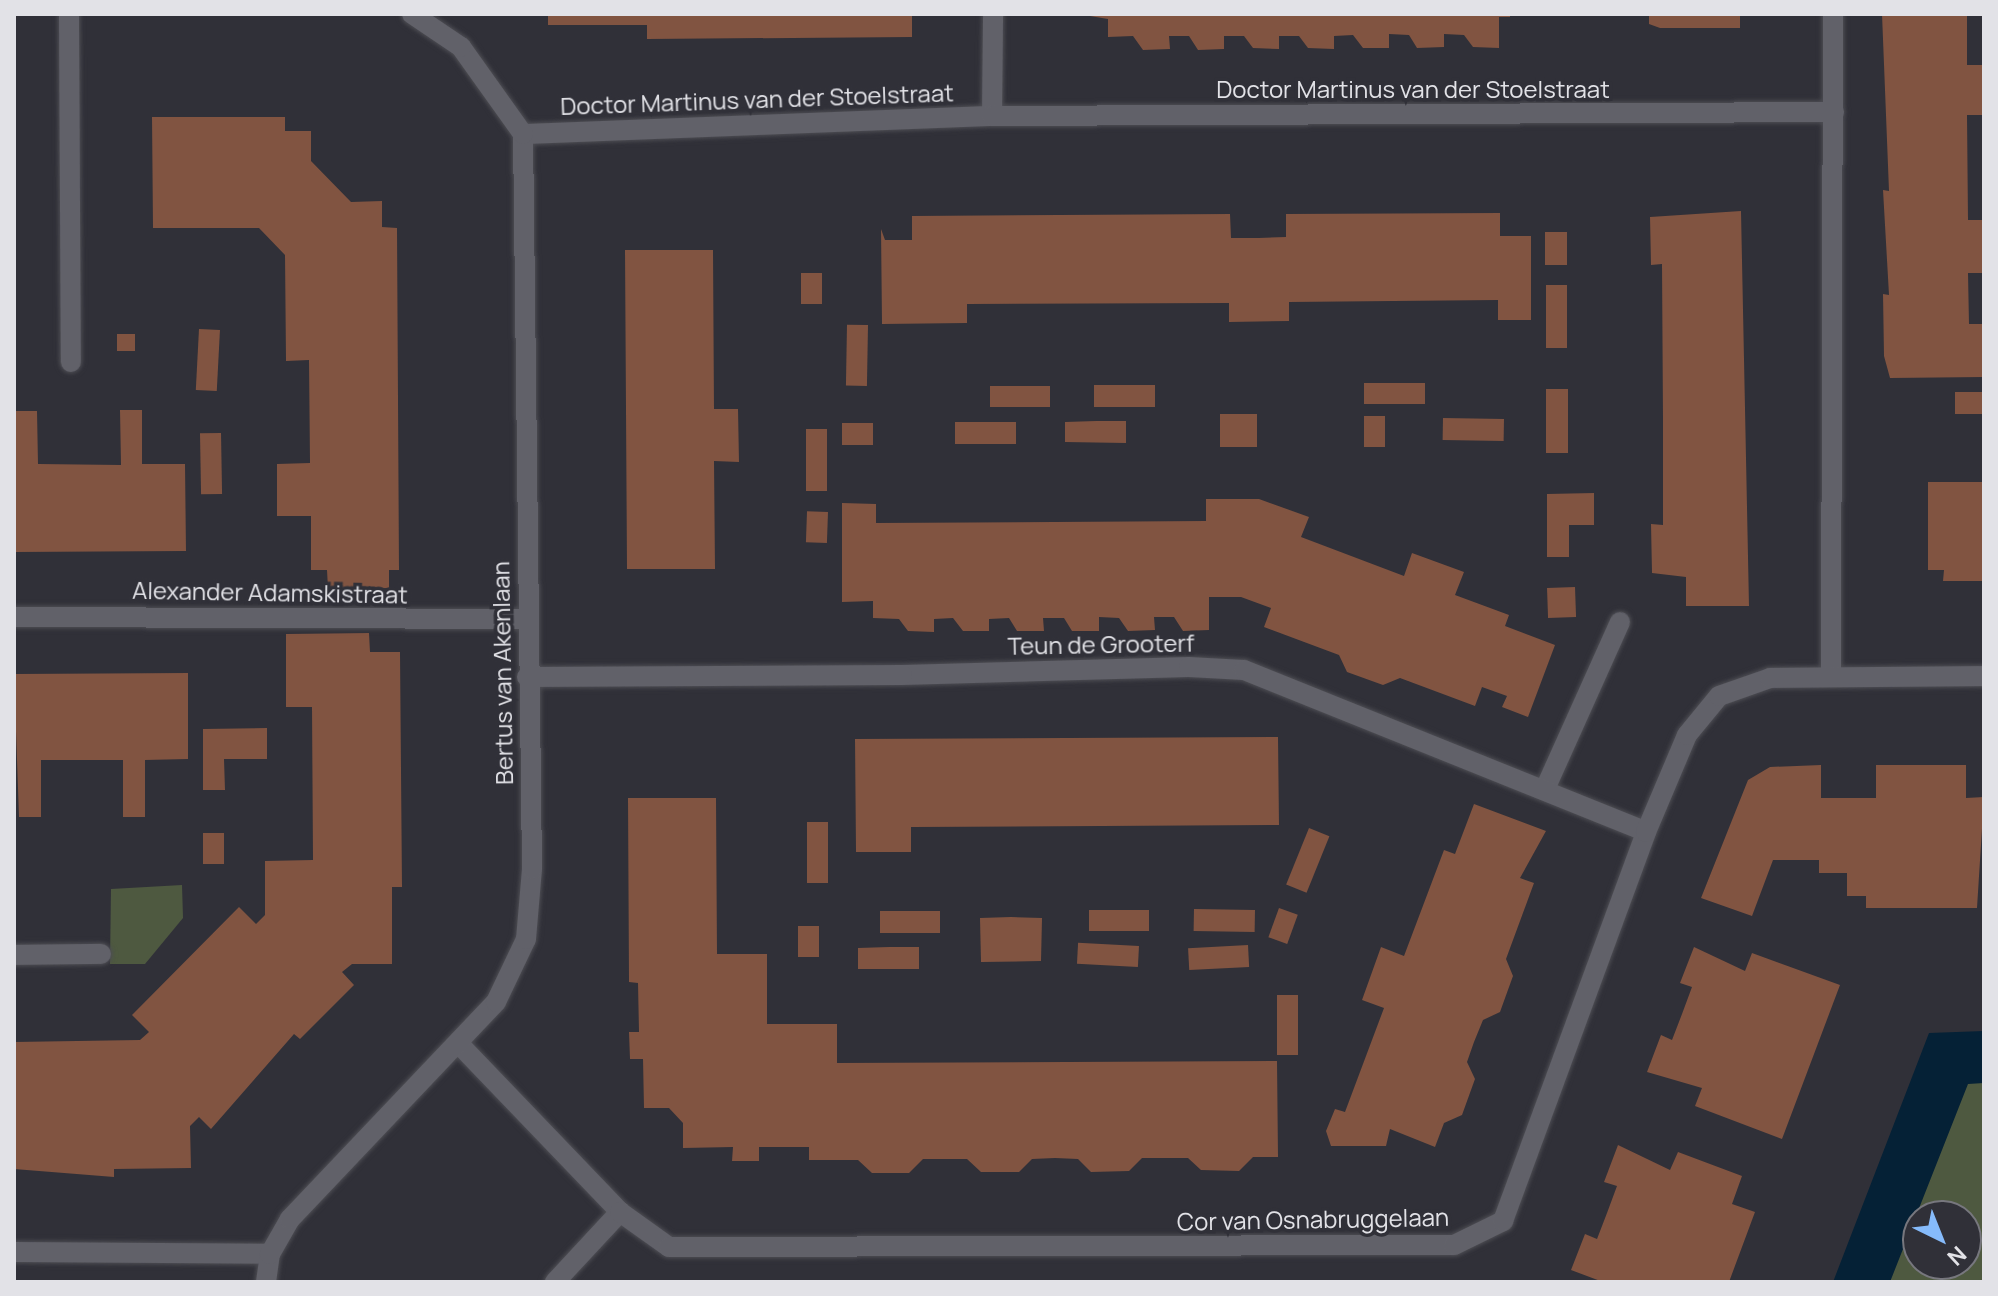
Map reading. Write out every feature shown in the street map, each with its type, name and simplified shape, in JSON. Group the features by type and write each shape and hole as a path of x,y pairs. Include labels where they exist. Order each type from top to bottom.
{"street":[{"path":"69,14 71,362"},
{"path":"412,14 461,47 523,134"},
{"path":"992,116 993,14"},
{"path":"1831,675 1833,14"},
{"name":"Doctor Martinus van der Stoelstraat","path":"523,134 992,116 1834,112"},
{"name":"Bertus van Akenlaan","path":"266,1282 270,1254 318,1187 459,1044 515,973 526,939 532,869 526,619 523,134"},
{"name":"Alexander Adamskistraat","path":"14,617 526,619"},
{"path":"1545,789 1620,622"},
{"name":"Teun de Grooterf","path":"527,677 902,675 1189,667 1244,670 1646,832"},
{"name":"Cor van Osnabruggelaan","path":"459,1044 620,1212 669,1247 740,1250 1454,1245 1484,1235 1503,1221 1646,832 1687,735 1719,696 1770,678 1831,675 1984,676"},
{"path":"14,955 101,954"},
{"path":"555,1282 620,1212"},
{"path":"14,1252 270,1254"}],"green space":[{"path":"182,885 183,918 145,964 110,964 111,889"},
{"path":"1984,1053 1984,1282 1859,1282 1902,1203 1902,1280 1982,1280 1982,1200 1904,1200"}],"water":[{"path":"1984,1031 1984,1083 1968,1084 1922,1200 1902,1200 1902,1252 1890,1282 1833,1282 1929,1033"}],"building":[{"path":"548,14 912,14 912,37 647,39 647,25 548,25"},
{"path":"1078,14 1510,14 1510,17 1499,17 1499,48 1473,47 1464,35 1444,34 1444,47 1417,48 1409,35 1389,34 1389,48 1363,48 1353,35 1334,36 1334,49 1308,48 1299,36 1279,36 1279,49 1253,48 1244,36 1224,36 1224,49 1198,50 1189,36 1169,36 1170,49 1143,50 1133,36 1108,37 1108,19"},
{"path":"1649,14 1740,14 1740,28 1660,28 1649,24"},
{"path":"1882,14 1967,14 1967,65 1984,65 1984,115 1967,115 1968,220 1984,220 1984,273 1968,273 1969,324 1984,324 1984,377 1890,378 1884,356 1883,294 1889,295 1883,190 1889,191"},
{"path":"152,117 285,117 285,131 311,131 311,161 351,202 382,201 382,227 397,228 399,570 389,570 389,588 328,589 327,570 311,570 311,516 277,516 277,464 310,463 309,360 286,361 285,255 259,228 153,228"},
{"path":"1741,211 1749,606 1686,606 1686,577 1652,573 1651,524 1663,525 1663,421 1662,264 1651,265 1650,217"},
{"path":"1500,213 1500,236 1531,236 1531,320 1498,320 1498,300 1289,302 1289,321 1229,322 1229,303 967,304 967,323 882,324 881,229 885,240 912,240 912,216 1230,214 1231,238 1259,238 1286,237 1286,214"},
{"path":"1545,232 1567,232 1567,265 1545,265"},
{"path":"625,250 713,250 714,409 738,409 739,462 714,461 715,569 627,569"},
{"path":"801,273 822,273 822,304 801,304"},
{"path":"1546,285 1567,285 1567,348 1546,348"},
{"path":"847,325 868,325 867,386 846,386"},
{"path":"199,329 220,330 217,391 196,390"},
{"path":"117,334 135,334 135,351 117,351"},
{"path":"1364,383 1425,383 1425,404 1364,404"},
{"path":"1094,385 1155,385 1155,407 1094,407"},
{"path":"990,386 1050,386 1050,407 990,407"},
{"path":"1546,389 1568,389 1568,453 1546,453"},
{"path":"1955,392 1984,392 1984,414 1955,414"},
{"path":"120,410 142,410 142,464 185,464 186,551 14,552 16,411 37,411 38,464 121,465"},
{"path":"1220,414 1257,414 1257,447 1220,447"},
{"path":"1364,416 1385,416 1385,447 1364,447"},
{"path":"1443,418 1504,419 1504,441 1443,440"},
{"path":"1126,421 1126,443 1065,442 1065,422"},
{"path":"955,422 1016,422 1016,444 955,444"},
{"path":"842,423 873,423 873,445 842,445"},
{"path":"806,429 827,429 827,491 806,491"},
{"path":"200,433 221,433 222,494 201,494"},
{"path":"1928,482 1984,482 1984,581 1943,581 1944,570 1928,570"},
{"path":"1594,493 1594,525 1569,525 1569,557 1547,557 1547,494"},
{"path":"1206,499 1259,499 1309,517 1301,537 1404,576 1412,553 1464,572 1455,595 1509,615 1505,626 1555,645 1528,717 1502,707 1507,696 1482,687 1475,706 1400,678 1383,685 1347,672 1339,655 1264,627 1271,608 1241,597 1209,597 1209,630 1183,631 1174,617 1154,617 1155,630 1128,631 1119,618 1099,617 1099,631 1072,631 1064,618 1043,618 1044,631 1017,631 1009,618 989,619 989,631 963,631 953,618 934,619 934,632 908,631 899,619 873,618 873,601 842,602 842,503 876,504 876,523 1206,521"},
{"path":"807,511 828,512 827,543 806,542"},
{"path":"1575,587 1576,617 1548,618 1547,588"},
{"path":"369,633 370,652 400,652 402,887 392,887 392,964 352,964 342,972 354,985 300,1039 294,1034 211,1129 199,1117 190,1126 191,1168 114,1169 114,1177 14,1169 14,1042 140,1040 149,1032 132,1015 239,907 256,924 265,915 265,861 313,860 312,707 286,707 286,634"},
{"path":"188,673 188,759 145,760 145,817 123,817 123,760 41,760 41,817 19,817 14,674"},
{"path":"267,728 267,759 224,759 225,790 203,790 203,729"},
{"path":"1278,737 1279,825 911,827 911,852 856,852 855,739"},
{"path":"1821,765 1821,798 1876,798 1876,765 1966,765 1966,798 1984,797 1977,908 1866,908 1866,896 1847,896 1847,873 1819,873 1819,860 1773,860 1752,916 1701,898 1748,780 1770,767"},
{"path":"628,798 716,798 717,954 767,954 767,1024 837,1024 837,1063 1277,1061 1278,1157 1253,1157 1239,1171 1201,1170 1188,1158 1142,1158 1129,1171 1091,1172 1078,1159 1055,1158 1032,1159 1019,1172 981,1172 967,1159 923,1159 909,1173 872,1173 858,1160 809,1160 809,1147 759,1147 759,1161 732,1161 733,1147 683,1148 683,1123 669,1108 644,1108 643,1059 630,1059 629,1032 639,1032 638,983 629,982"},
{"path":"1474,804 1546,831 1520,878 1534,883 1506,959 1513,976 1500,1012 1483,1020 1474,1042 1467,1062 1475,1079 1462,1115 1444,1123 1435,1147 1390,1129 1386,1146 1331,1146 1326,1131 1335,1109 1345,1112 1384,1008 1362,1000 1381,947 1404,956 1444,850 1455,854"},
{"path":"807,822 828,822 828,883 807,883"},
{"path":"1309,828 1329,836 1307,893 1286,885"},
{"path":"203,833 224,833 224,864 203,864"},
{"path":"1279,908 1298,915 1287,944 1268,937"},
{"path":"1194,909 1255,910 1255,932 1194,931"},
{"path":"1089,910 1149,910 1149,931 1089,931"},
{"path":"880,911 940,911 940,933 880,933"},
{"path":"980,918 1042,918 1041,961 981,962"},
{"path":"798,926 819,926 819,957 798,957"},
{"path":"1078,943 1139,946 1138,967 1077,964"},
{"path":"1248,945 1249,967 1189,970 1188,948"},
{"path":"919,947 919,969 858,969 858,948"},
{"path":"1694,947 1745,971 1752,953 1840,985 1782,1139 1695,1106 1702,1088 1647,1072 1661,1035 1672,1040 1682,1014 1692,987 1680,983"},
{"path":"1277,995 1298,995 1298,1055 1277,1055"},
{"path":"1618,1145 1670,1170 1678,1152 1742,1176 1732,1204 1755,1212 1729,1282 1603,1282 1571,1270 1585,1234 1597,1239 1607,1213 1617,1186 1604,1182"}]}
